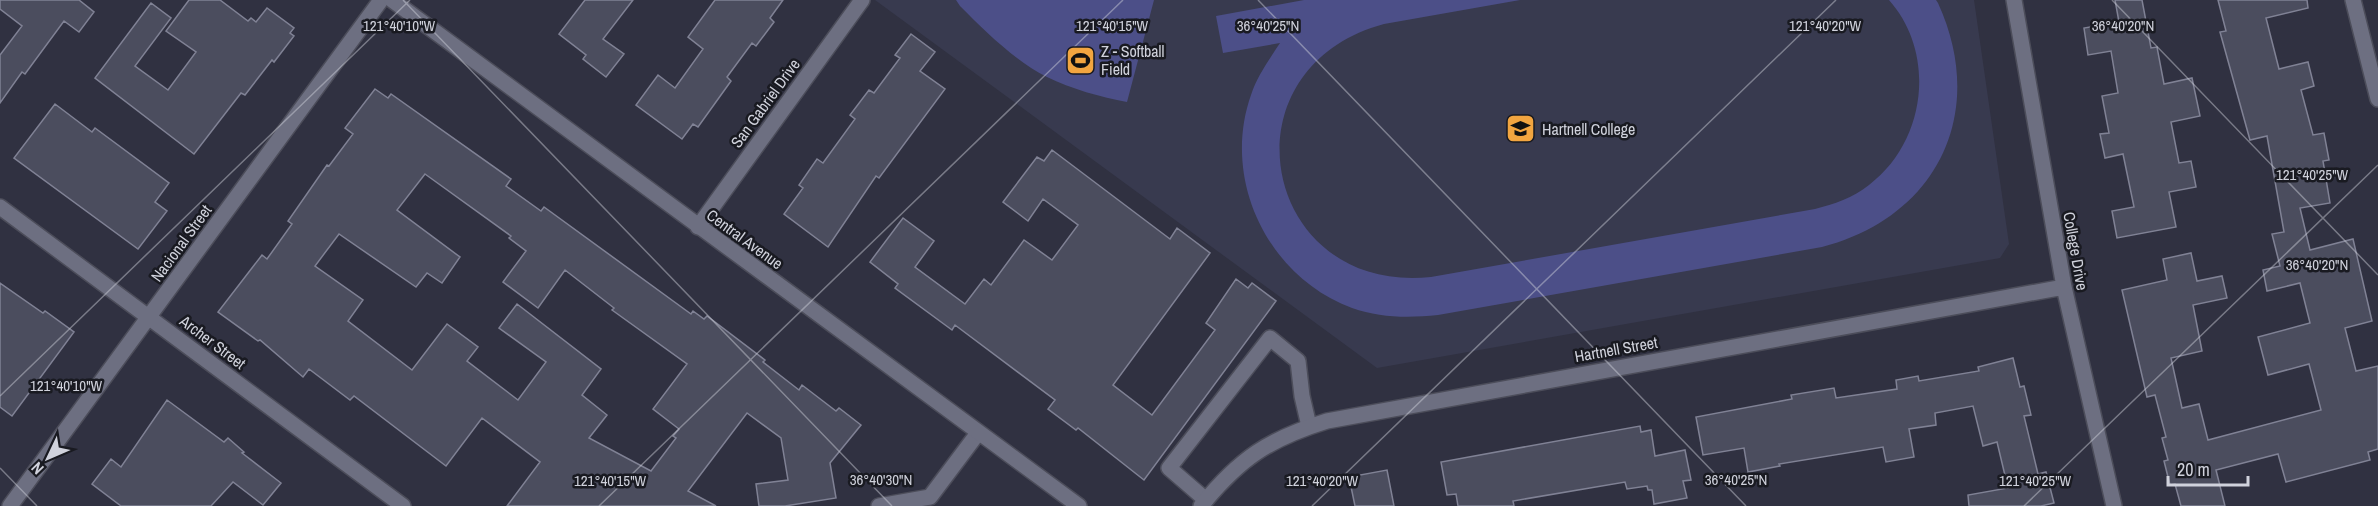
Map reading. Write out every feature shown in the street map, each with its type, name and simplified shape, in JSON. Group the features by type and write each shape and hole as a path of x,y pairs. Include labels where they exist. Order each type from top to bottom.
{"street":[{"name":"Nacional Street","path":"10,506 381,0"},
{"name":"Central Avenue","path":"392,0 1079,506"},
{"name":"San Gabriel Drive","path":"698,227 862,0"},
{"name":"College Drive","path":"2014,0 2064,287 2114,506"},
{"path":"2353,0 2378,99"},
{"name":"Archer Street","path":"0,207 403,506"},
{"name":"Hartnell Street","path":"1203,503 1235,469 1261,448 1290,432 1327,421 2064,287"},
{"path":"1203,503 1169,468 1270,338 1298,361 1302,396 1309,426"},
{"path":"879,506 930,497 978,432"}],"shaded area":[{"name":"Hartnell College","path":"875,0 1974,0 2009,244 2000,258 1377,368"},
{"name":"Z - Softball Field","path":"956,0 1154,0 1127,102 1076,89 1035,70 1001,45"},
{"path":"1304,0 1520,0 1384,24 1331,49 1298,85 1281,129 1282,174 1298,217 1329,251 1374,273 1431,277 1815,209 1856,194 1888,167 1903,146 1913,122 1918,97 1919,71 1914,46 1904,22 1889,0 1936,0 1938,3 1952,44 1957,83 1954,120 1942,155 1923,185 1896,212 1862,232 1822,247 1438,315 1405,317 1373,314 1352,308 1322,293 1297,274 1275,249 1259,222 1248,192 1242,160 1243,127 1254,88 1280,43 1223,53 1216,16"}],"building":[{"path":"0,0 79,0 94,12 79,32 64,21 25,74 22,72 0,103 0,55 22,26 0,9"},
{"path":"189,0 220,0 248,21 251,18 256,22 267,8 294,28 290,33 294,36 274,62 272,60 245,95 241,93 194,154 95,78 151,3 171,18 135,66 168,90 196,52 166,31"},
{"path":"585,0 633,0 603,39 624,54 606,77 583,59 586,55 559,34"},
{"path":"715,0 783,0 770,18 774,22 756,46 752,43 727,77 731,81 698,127 693,124 682,139 636,105 658,75 675,88 703,49 688,37"},
{"path":"2115,0 2142,0 2151,48 2157,47 2164,84 2192,78 2200,116 2171,122 2179,163 2191,161 2196,187 2169,192 2176,227 2117,238 2112,211 2134,207 2123,154 2105,158 2100,134 2109,133 2102,96 2118,93 2111,51 2088,55 2084,28 2119,22"},
{"path":"2218,0 2307,0 2308,8 2266,18 2279,69 2308,62 2314,86 2301,90 2313,135 2324,133 2329,160 2323,161 2330,203 2300,208 2310,250 2353,239 2372,321 2345,328 2356,371 2378,366 2378,449 2368,452 2370,460 2286,482 2278,454 2216,470 2225,506 2181,506 2175,484 2170,485 2164,461 2168,460 2162,438 2166,437 2155,395 2147,397 2122,290 2167,280 2163,259 2191,253 2197,281 2222,276 2227,298 2193,305 2202,351 2171,358 2182,408 2199,404 2208,440 2321,410 2309,364 2268,375 2258,337 2310,323 2300,283 2267,291 2263,270 2280,266 2272,234 2284,232 2267,136 2250,140 2220,32 2226,31"},
{"path":"911,34 935,52 920,71 945,89 879,178 876,176 828,247 784,214 803,188 799,185 817,159 823,163 855,119 850,115 869,90 874,93 900,58 895,55"},
{"path":"375,89 388,98 391,94 511,179 506,186 541,211 544,207 691,314 693,311 704,319 707,316 765,360 763,362 799,390 802,385 836,411 839,408 861,425 830,463 836,498 785,506 759,506 756,484 788,480 781,438 747,413 688,491 716,506 507,506 540,462 482,418 446,466 354,396 350,400 309,369 303,377 260,340 258,341 218,312 262,255 267,259 292,224 288,221 327,165 329,166 353,134 345,128","holes":["425,174 511,236 509,238 526,251 503,282 538,308 565,270 614,308 612,310 687,364 653,409 679,429 673,436 676,438 651,471 589,438 607,415 582,395 601,369 517,304 499,328 546,362 518,400 467,361 478,347 447,324 412,370 348,321 363,300 315,266 339,234 416,287 427,273 442,283 460,257 397,210"]},
{"path":"55,104 92,132 95,128 169,183 155,202 167,211 138,249 14,158"},
{"path":"1052,150 1170,239 1177,228 1210,253 1113,385 1152,415 1215,330 1206,323 1236,279 1248,288 1252,283 1276,301 1144,480 1078,428 1076,430 1048,409 1055,400 955,325 952,330 895,288 898,284 870,262 903,218 934,241 915,267 965,304 984,279 991,285 1024,240 1052,260 1078,225 1043,199 1028,221 1003,202 1037,157 1044,161"},
{"path":"0,283 74,332 12,416 0,407"},
{"path":"2013,358 2020,387 2024,386 2031,415 2024,416 2038,474 2046,472 2054,503 2041,506 1969,506 1968,495 2008,488 1997,442 1983,446 1973,406 1935,413 1936,425 1909,429 1914,457 1886,462 1883,447 1779,464 1780,466 1748,472 1744,448 1703,455 1696,417 1792,399 1791,395 1834,388 1836,398 1897,389 1896,380 1918,376 1919,381 1979,371 1978,367"},
{"path":"167,400 224,442 228,438 244,452 242,453 281,483 263,505 233,482 211,506 121,506 92,484 111,459 121,467"},
{"path":"1640,426 1641,432 1651,430 1655,456 1685,450 1691,480 1683,481 1687,498 1654,504 1652,490 1648,490 1647,486 1627,489 1625,482 1513,501 1514,506 1458,506 1456,494 1447,495 1441,462"},
{"path":"1387,470 1394,506 1355,506 1349,477"}],"place":[{"name":"Z - Softball Field","path":"1080,60"},
{"name":"Hartnell College","path":"1521,129"}]}
